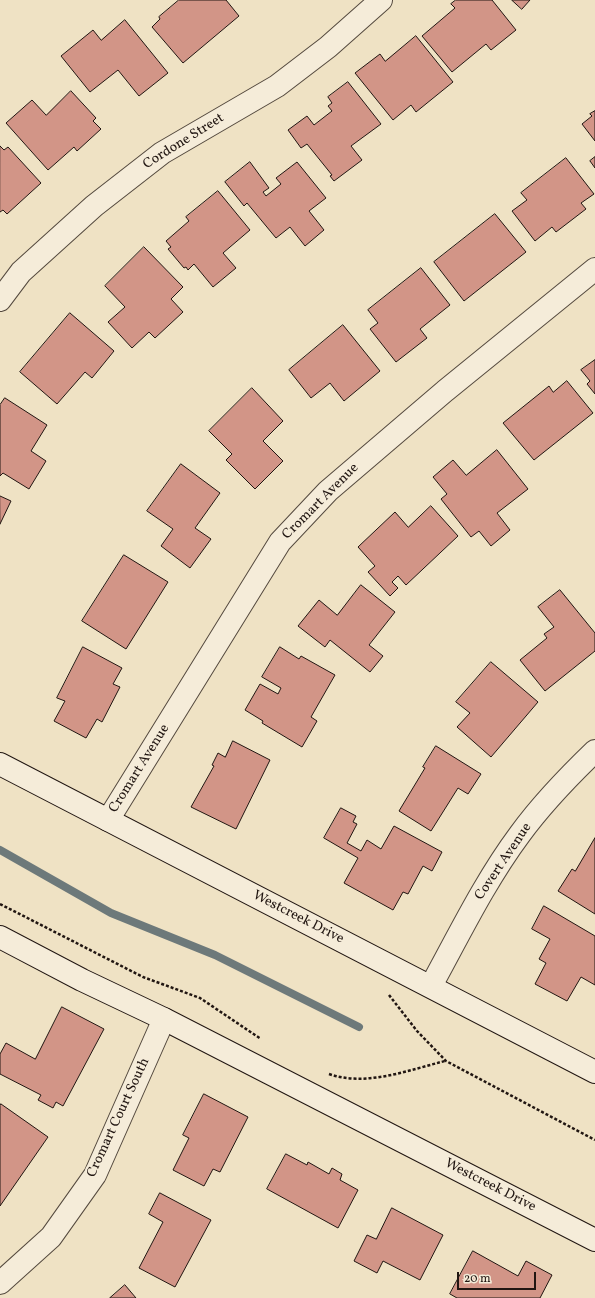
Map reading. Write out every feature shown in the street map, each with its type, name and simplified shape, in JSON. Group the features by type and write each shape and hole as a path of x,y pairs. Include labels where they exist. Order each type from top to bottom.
{"street":[{"name":"Cordone Street","path":"0,300 21,272 94,206 162,153 277,86 328,47 381,0"},
{"name":"Cromart Avenue","path":"108,820 280,542 328,491 445,391 595,269"},
{"name":"Covert Avenue","path":"431,986 473,907 520,834 574,771 595,751"},
{"name":"Westcreek Drive","path":"0,764 595,1072"},
{"name":"Westcreek Drive","path":"0,937 82,980 164,1018 595,1240"},
{"name":"Cromart Court South","path":"0,1282 51,1237 95,1175 164,1018"}],"path":[{"path":"0,904 143,977 200,998 265,1041"},
{"path":"325,1073 340,1078 370,1079 446,1061 595,1140"}],"building":[{"path":"179,0 226,0 239,16 183,63 152,27 160,19 159,17"},
{"path":"456,0 492,0 516,30 491,50 486,44 452,72 422,36 455,8 451,4"},
{"path":"512,0 530,0 522,9"},
{"path":"125,20 168,73 139,96 118,70 90,92 61,56 93,30 101,40"},
{"path":"416,36 453,82 416,112 411,105 393,120 355,73 380,54 385,61"},
{"path":"348,82 381,124 351,146 362,160 334,181 330,176 332,175 307,144 301,148 288,130 307,116 314,125 332,111 328,106 332,103 328,97"},
{"path":"71,91 96,118 93,121 101,129 77,151 74,147 48,170 6,123 32,100 46,115"},
{"path":"595,111 595,141 582,124 592,116 590,114"},
{"path":"0,146 4,150 8,147 41,183 7,214 3,210 0,212"},
{"path":"595,157 595,168 590,161"},
{"path":"566,158 594,194 581,203 586,209 556,232 552,227 535,241 512,211 527,200 521,193"},
{"path":"250,162 269,188 263,192 266,196 281,184 276,178 297,162 326,198 309,211 324,230 305,246 290,227 276,238 247,203 244,206 225,182"},
{"path":"218,191 250,230 223,253 236,268 213,287 194,264 188,270 186,267 184,268 168,249 171,247 166,241 189,221 186,217"},
{"path":"495,214 526,252 464,301 434,262"},
{"path":"144,247 183,287 171,299 183,312 155,338 149,332 132,348 108,322 125,307 105,286"},
{"path":"421,268 450,305 420,329 427,338 396,362 370,329 378,323 368,310"},
{"path":"70,313 114,351 92,378 85,372 57,404 20,372"},
{"path":"343,325 380,371 344,401 330,383 311,398 289,370"},
{"path":"595,360 595,394 587,384 590,381 581,370"},
{"path":"567,381 593,413 534,460 503,423 549,386 553,392"},
{"path":"252,388 283,421 263,441 283,461 255,489 226,460 232,454 209,431"},
{"path":"5,398 47,425 31,451 46,461 29,489 3,473 0,476 0,405"},
{"path":"497,450 528,489 497,513 510,530 491,546 479,531 471,537 441,499 447,494 433,477 453,460 466,475"},
{"path":"181,464 220,493 195,528 211,539 190,568 161,546 173,529 147,511"},
{"path":"0,496 11,501 0,524"},
{"path":"431,506 458,536 406,585 398,576 392,582 398,588 390,596 368,572 375,566 358,547 395,512 408,527"},
{"path":"124,555 168,582 126,649 82,621"},
{"path":"361,585 395,612 369,645 383,656 370,672 330,640 325,647 298,626 319,600 337,615"},
{"path":"560,590 595,633 595,651 545,691 520,660 547,638 544,634 554,627 538,607"},
{"path":"83,647 122,668 113,684 120,687 102,722 97,719 86,738 54,721 65,701 57,698"},
{"path":"280,647 299,659 301,656 335,675 311,717 317,721 302,747 262,723 263,721 245,710 260,684 278,694 281,688 262,677"},
{"path":"491,662 538,702 491,757 457,727 470,713 456,702"},
{"path":"233,741 270,760 236,829 191,807 214,766 212,765 218,753 225,757"},
{"path":"436,746 481,774 468,794 458,788 431,831 399,811 425,768 423,767"},
{"path":"341,808 356,816 353,822 357,824 347,843 361,851 367,840 381,849 394,826 442,852 432,871 423,866 408,894 403,892 393,910 344,883 358,858 324,838"},
{"path":"595,838 595,914 558,891 572,869 575,871"},
{"path":"544,906 595,936 595,985 581,977 567,1001 535,984 546,963 539,959 550,939 532,929"},
{"path":"62,1007 104,1029 63,1106 56,1102 53,1108 38,1100 41,1095 0,1074 0,1054 6,1043 35,1059"},
{"path":"204,1094 248,1117 220,1172 213,1169 204,1186 173,1170 189,1138 183,1135"},
{"path":"1,1104 48,1137 0,1206 0,1106"},
{"path":"286,1154 307,1165 308,1162 329,1174 332,1168 342,1174 340,1180 358,1190 338,1228 267,1189"},
{"path":"160,1193 211,1220 175,1287 139,1268 163,1222 149,1214"},
{"path":"392,1208 443,1235 420,1280 383,1261 377,1273 354,1261 367,1235 376,1239"},
{"path":"473,1251 518,1276 526,1261 552,1275 540,1298 457,1298 450,1294"},
{"path":"125,1285 136,1298 110,1298"}],"waterway":[{"path":"0,850 111,913 215,955 359,1027"}]}
